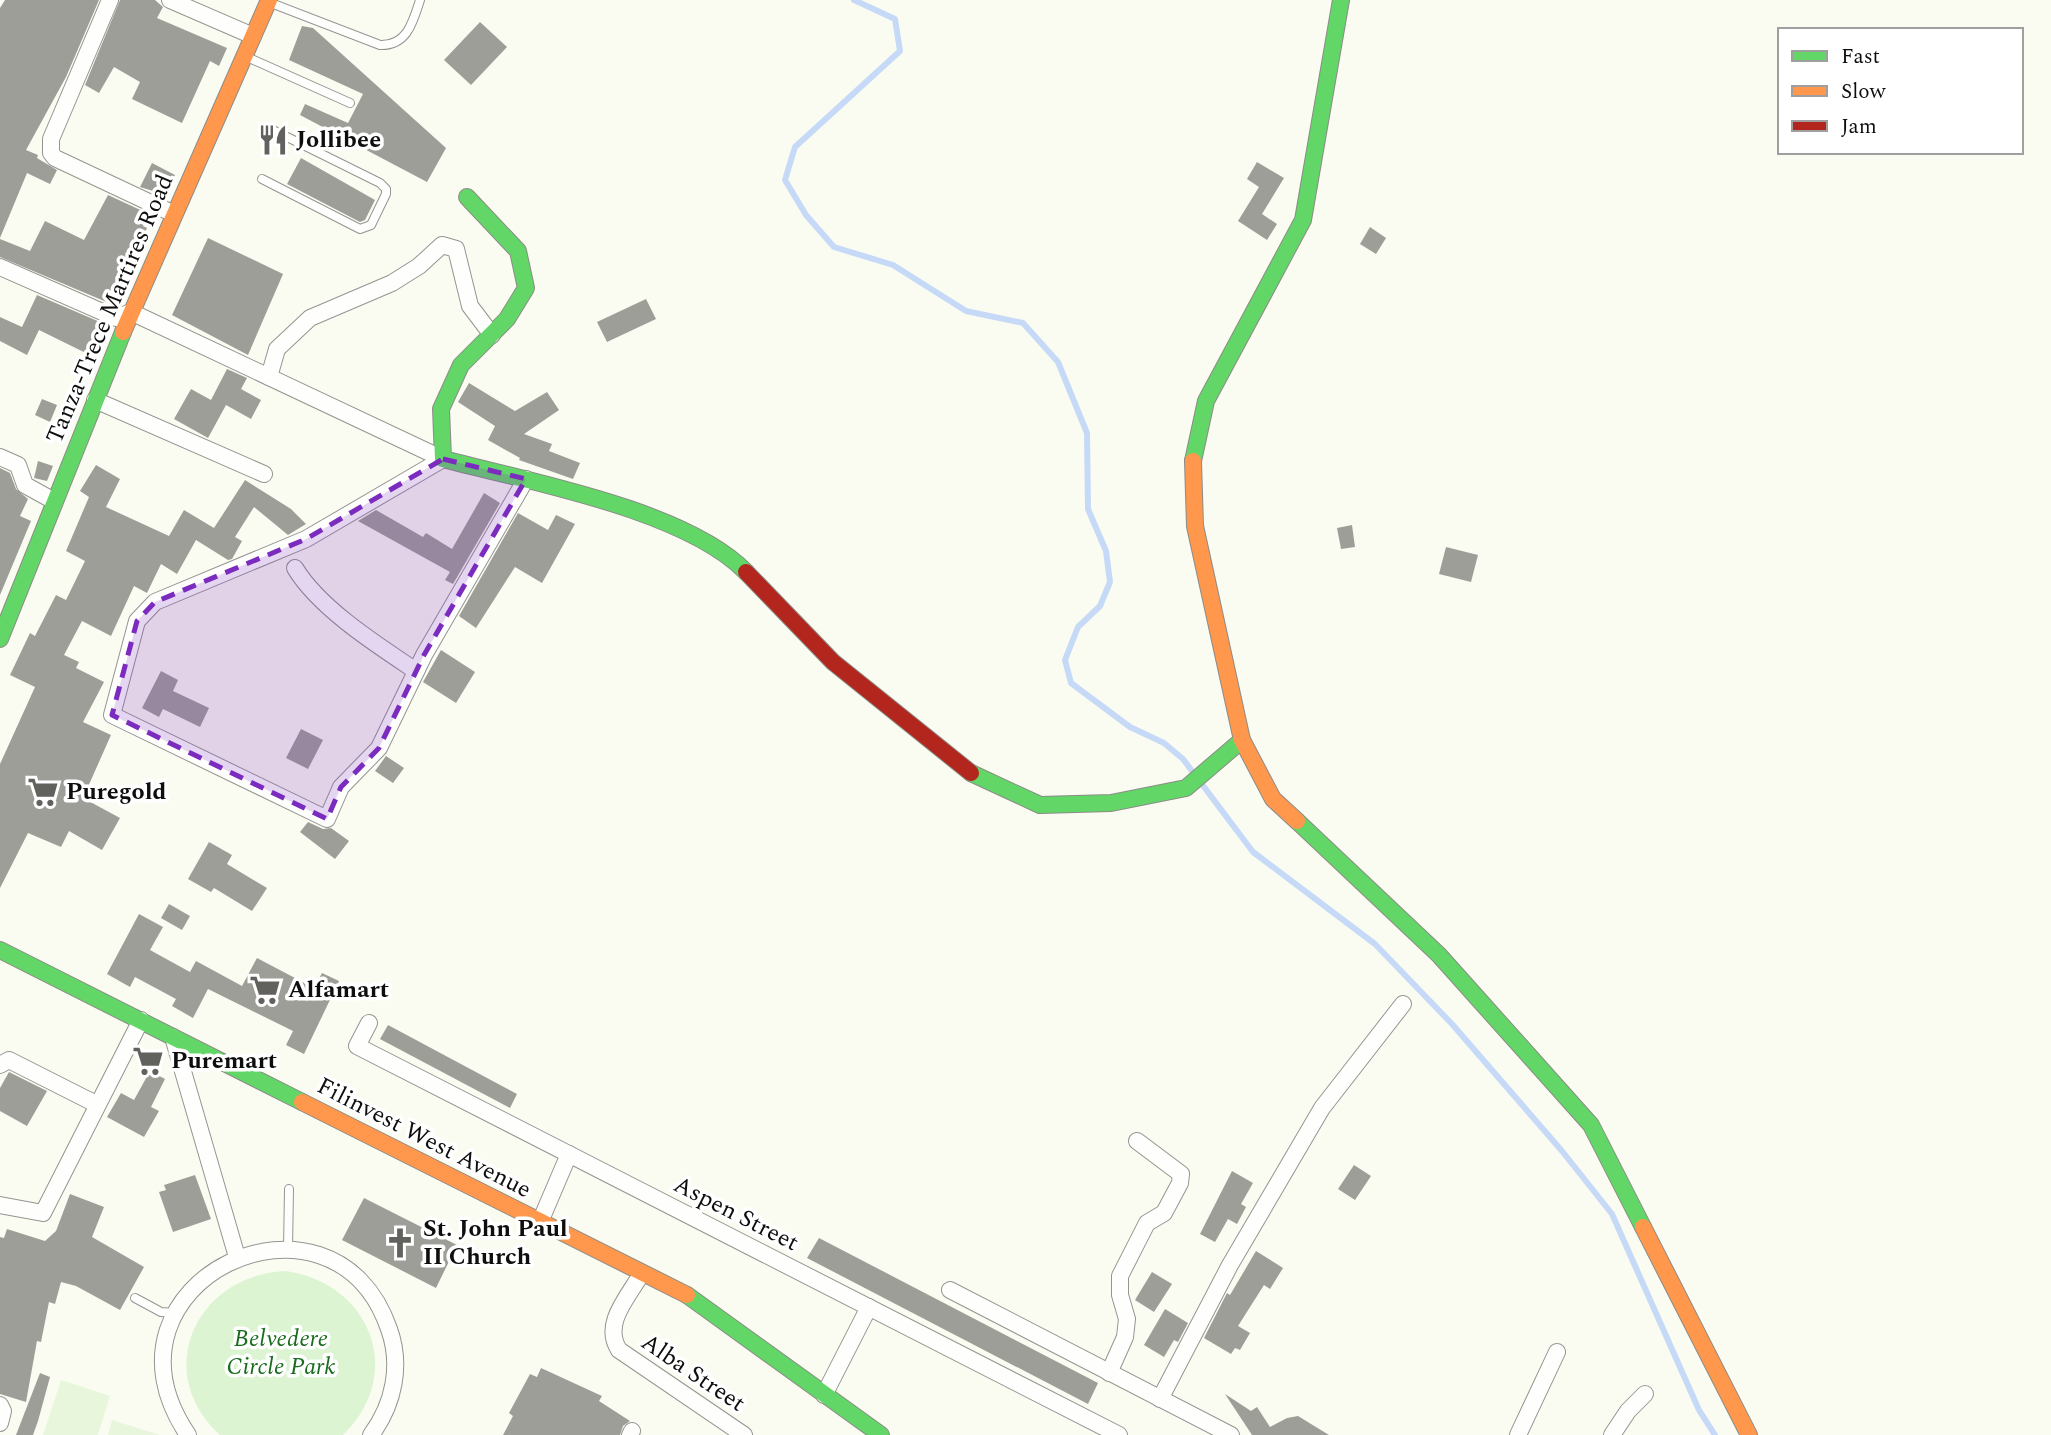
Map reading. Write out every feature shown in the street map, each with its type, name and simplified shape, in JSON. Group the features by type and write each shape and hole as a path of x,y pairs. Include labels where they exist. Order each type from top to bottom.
{"street":[{"path":"110,0 51,139 51,153 55,158 174,214"},
{"path":"170,0 253,36"},
{"path":"1341,0 1303,220 1206,401 1192,467 1195,526 1242,740 1273,799 1439,955 1591,1125 1749,1435"},
{"name":"Tanza-Trece Martires Road","path":"0,639 94,400 268,1"},
{"path":"443,459 440,409 461,365 507,319 526,288 518,251 467,197"},
{"path":"270,377 277,349 310,318 392,283 419,266 442,245 456,249 470,306 492,335"},
{"path":"0,267 116,318 131,313 443,459 617,504 690,534 732,557 833,662 963,769 1040,804 1111,803 1186,788 1242,740"},
{"path":"94,400 264,474"},
{"path":"0,457 18,465 25,485 54,502"},
{"path":"443,459 306,540 155,602 137,621 112,715 327,819 341,787 379,748 416,671 526,479"},
{"path":"295,568 305,583 339,614 416,671"},
{"name":"Filinvest West Avenue","path":"1,951 687,1296 881,1435"},
{"path":"1160,1399 1230,1265 1322,1108 1403,1004"},
{"path":"0,1205 43,1213 141,1020"},
{"name":"Aspen Street","path":"369,1023 357,1046 1119,1435"},
{"path":"173,1037 237,1257"},
{"path":"0,1065 9,1060 96,1104"},
{"path":"1109,1373 1125,1337 1127,1319 1120,1295 1120,1276 1147,1223 1164,1213 1180,1183 1181,1174 1137,1141"},
{"path":"540,1222 569,1154"},
{"path":"188,1435 173,1410 165,1382 164,1354 176,1313 201,1279 237,1257 262,1250 288,1250 319,1256 347,1271 379,1306 391,1336 395,1367 390,1398 374,1431 392,1435"},
{"name":"Alba Street","path":"642,1273 612,1325 611,1338 619,1350 744,1435"},
{"path":"950,1290 1231,1435"},
{"path":"824,1395 869,1307"},
{"path":"1518,1435 1557,1352"},
{"path":"1612,1435 1628,1411 1645,1394"},
{"path":"0,1405 3,1411 0,1423"}],"lane":[{"path":"268,1 380,45 392,45 404,37 420,0"},
{"path":"244,55 350,103"},
{"path":"262,179 360,229 371,225 386,194 386,189 380,183 273,130"},
{"path":"288,1250 289,1189"},
{"path":"135,1298 161,1312 176,1313"}],"highlighted area":[{"path":"443,459 526,479 424,655 379,748 341,787 327,819 112,715 137,621 155,602 306,539"}],"green space":[{"name":"Belvedere Circle Park","path":"285,1271 314,1279 338,1293 357,1311 370,1334 375,1359 373,1385 362,1411 343,1435 220,1435 199,1410 189,1383 187,1356 193,1331 207,1308 228,1289 254,1277"},
{"path":"61,1380 110,1396 98,1435 43,1435"},
{"path":"112,1420 160,1435 108,1435"}],"building":[{"path":"5,0 99,0 66,77 26,150 38,155 37,158 57,170 50,184 27,173 0,238 0,8"},
{"path":"120,0 155,0 163,7 157,18 227,48 219,66 210,61 182,123 132,99 140,82 114,67 99,93 85,85"},
{"path":"480,22 507,47 471,85 444,60"},
{"path":"302,26 313,28 446,148 427,182 300,115 305,104 348,123 363,94 289,60"},
{"path":"301,158 375,200 365,220 360,222 287,184"},
{"path":"1257,162 1284,178 1262,214 1277,224 1267,240 1238,221 1259,187 1247,179"},
{"path":"152,163 175,175 166,195 140,187"},
{"path":"108,195 149,214 143,226 147,228 143,237 147,239 140,254 133,250 113,292 121,296 116,306 0,257 0,239 30,251 45,221 84,240"},
{"path":"1370,227 1386,238 1376,254 1360,244"},
{"path":"208,238 283,274 248,355 172,315"},
{"path":"37,295 107,325 99,340 103,342 96,358 39,330 27,355 0,341 0,317 22,327"},
{"path":"646,299 656,319 607,342 597,322"},
{"path":"227,369 247,378 241,389 261,400 251,419 226,405 208,438 174,419 191,389 211,400"},
{"path":"469,383 515,411 547,392 559,410 524,434 552,444 549,451 580,463 573,479 519,460 520,458 488,440 495,426 458,402"},
{"path":"42,399 57,405 50,422 35,415"},
{"path":"38,461 53,466 47,481 34,478"},
{"path":"96,465 120,479 106,507 169,536 184,510 214,528 245,480 291,509 306,524 288,535 254,507 235,537 242,541 232,559 228,560 196,540 177,574 161,564 147,593 134,586 111,636 82,621 64,655 79,662 76,668 104,682 83,722 111,735 83,798 120,818 102,850 69,831 61,847 28,833 0,888 0,764 35,687 10,675 30,633 35,636 56,595 66,600 85,561 66,551 89,497 80,491"},
{"path":"0,468 10,473 16,489 28,499 20,516 31,521 0,595"},
{"path":"484,493 500,503 453,584 445,580 450,572 358,521 376,510 423,537 426,533 452,549"},
{"path":"518,513 548,530 556,515 575,524 542,583 515,567 476,628 459,616"},
{"path":"1352,525 1355,547 1341,549 1337,528"},
{"path":"1446,547 1478,555 1471,582 1439,574"},
{"path":"441,650 475,672 456,703 423,682"},
{"path":"161,671 178,680 173,691 209,708 200,727 163,709 159,717 142,708"},
{"path":"301,729 323,740 308,769 286,758"},
{"path":"386,756 404,768 393,783 375,771"},
{"path":"308,822 323,829 331,828 349,841 335,859 300,832"},
{"path":"209,842 232,855 227,864 267,888 252,911 214,888 211,892 188,879"},
{"path":"169,904 190,916 182,930 161,918"},
{"path":"139,914 163,927 150,950 190,972 196,961 242,986 257,958 314,988 322,973 339,981 304,1054 286,1045 293,1031 208,989 193,1018 172,1006 176,999 135,977 130,987 107,974"},
{"path":"388,1025 517,1094 510,1108 380,1039"},
{"path":"150,1071 165,1079 151,1107 159,1111 144,1137 107,1117 121,1093 134,1100"},
{"path":"9,1072 47,1091 27,1126 0,1111 0,1088"},
{"path":"1354,1165 1371,1176 1355,1200 1338,1189"},
{"path":"1232,1171 1253,1183 1241,1204 1246,1207 1237,1224 1228,1219 1215,1242 1200,1234"},
{"path":"195,1175 211,1219 173,1232 159,1192 166,1190 164,1185"},
{"path":"70,1194 104,1207 92,1237 144,1267 120,1310 76,1286 61,1282 55,1304 49,1302 41,1342 37,1341 26,1402 0,1394 0,1237 4,1238 7,1229 45,1241 56,1231"},
{"name":"St. John Paul II Church","path":"364,1198 457,1245 436,1288 342,1240"},
{"path":"819,1238 1098,1383 1088,1404 807,1258"},
{"path":"1256,1251 1283,1268 1270,1289 1264,1285 1238,1326 1250,1333 1240,1350 1235,1348 1231,1354 1204,1338 1227,1293 1230,1295"},
{"path":"1152,1272 1172,1284 1154,1312 1135,1300"},
{"path":"1165,1309 1188,1323 1178,1342 1174,1340 1164,1357 1144,1345"},
{"path":"541,1368 602,1396 599,1401 630,1421 623,1426 620,1435 503,1435 513,1416 509,1413 530,1374 537,1377"},
{"path":"40,1373 50,1377 33,1435 16,1435"},
{"path":"1225,1394 1251,1411 1257,1407 1270,1427 1287,1418 1298,1416 1329,1435 1252,1435"}],"waterway":[{"path":"854,0 895,19 900,51 795,147 785,180 806,215 834,247 893,265 966,311 1023,323 1058,362 1087,433 1088,509 1106,551 1110,582 1100,606 1078,627 1065,660 1071,683 1130,727 1164,743 1183,759 1253,852 1375,944 1452,1024 1562,1151 1612,1214 1699,1410 1715,1435"}],"traffic: fast":[{"path":"1193,461 1206,401 1303,220 1341,0"},
{"path":"467,197 518,251 526,288 507,319 461,365 441,409 443,459 604,500 646,515 685,531 719,550 746,572"},
{"path":"0,639 123,332"},
{"path":"971,773 1040,805 1111,803 1186,788 1242,740"},
{"path":"1297,821 1439,955 1591,1125 1643,1227"},
{"path":"0,950 302,1102"},
{"path":"687,1295 881,1435"}],"traffic: slow":[{"path":"123,332 269,0"},
{"path":"1193,461 1195,526 1242,740 1273,799 1297,821"},
{"path":"302,1102 687,1295"},
{"path":"1643,1227 1749,1435"}],"traffic: jam":[{"path":"746,572 833,662 971,773"}],"place":[{"name":"Jollibee","path":"273,140"},
{"name":"Puregold","path":"43,792"},
{"name":"Alfamart","path":"265,990"},
{"name":"Puremart","path":"148,1061"},
{"name":"St. John Paul II Church","path":"400,1243"}]}
